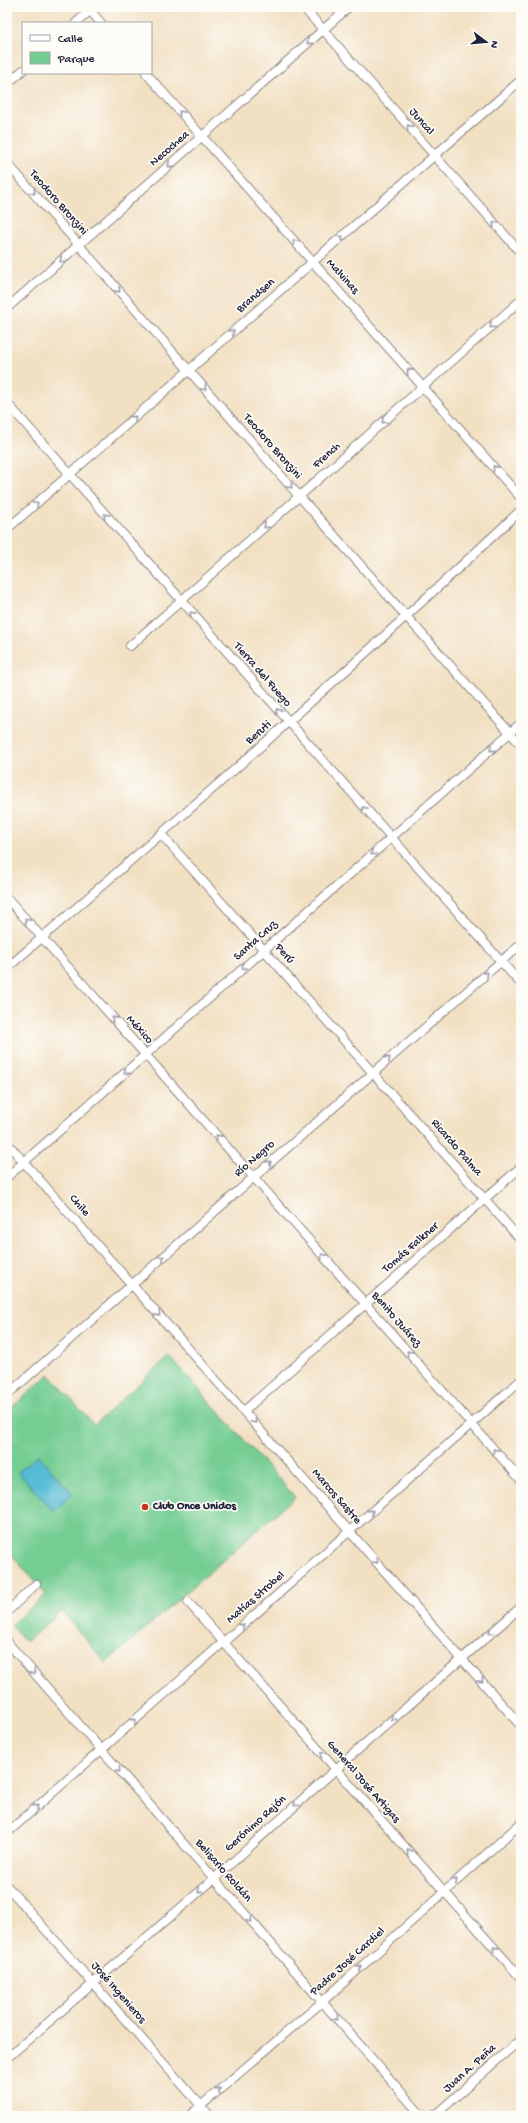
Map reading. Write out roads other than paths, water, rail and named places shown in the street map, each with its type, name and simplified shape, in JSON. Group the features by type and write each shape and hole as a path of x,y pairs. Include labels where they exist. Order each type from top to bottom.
{"street":[{"name":"Juncal","path":"304,7 521,253"},
{"name":"Necochea","path":"7,308 349,7"},
{"path":"77,22 91,8 100,22"},
{"path":"7,84 22,71"},
{"name":"Malvinas","path":"147,74 521,498"},
{"name":"Brandsen","path":"7,529 521,80"},
{"name":"Teodoro Bronzini","path":"7,163 299,496 521,745"},
{"name":"French","path":"130,646 521,300"},
{"name":"Tierra del Fuego","path":"7,403 390,838 521,984"},
{"name":"Beruti","path":"7,968 289,723 408,617 521,510"},
{"name":"Santa Cruz","path":"7,1177 521,723"},
{"name":"Perú","path":"161,834 373,1072"},
{"name":"México","path":"7,898 254,1176"},
{"name":"Río Negro","path":"8,1393 254,1176 521,944"},
{"name":"Ricardo Palma","path":"373,1072 521,1240"},
{"name":"Chile","path":"7,1143 132,1284"},
{"name":"Tomás Falkner","path":"244,1411 521,1167"},
{"name":"Benito Juárez","path":"254,1176 521,1480"},
{"name":"Marcos Sastre","path":"132,1284 521,1726"},
{"name":"Matías Strobel","path":"7,1833 521,1380"},
{"path":"7,1612 36,1584"},
{"name":"General José Artigas","path":"188,1602 521,1978"},
{"name":"Gerónimo Rejón","path":"7,2058 214,1879 461,1658 521,1607"},
{"name":"Belisario Roldán","path":"7,1642 422,2116"},
{"name":"Padre José Cardiel","path":"189,2116 322,2002 521,1823"},
{"name":"José Ingenieros","path":"7,1886 210,2116"},
{"name":"Juan A. Peña","path":"434,2116 521,2039"}],"water":[{"path":"38,1455 73,1494 53,1511 18,1472"}],"place":[{"name":"Club Once Unidos","path":"145,1507"}]}
